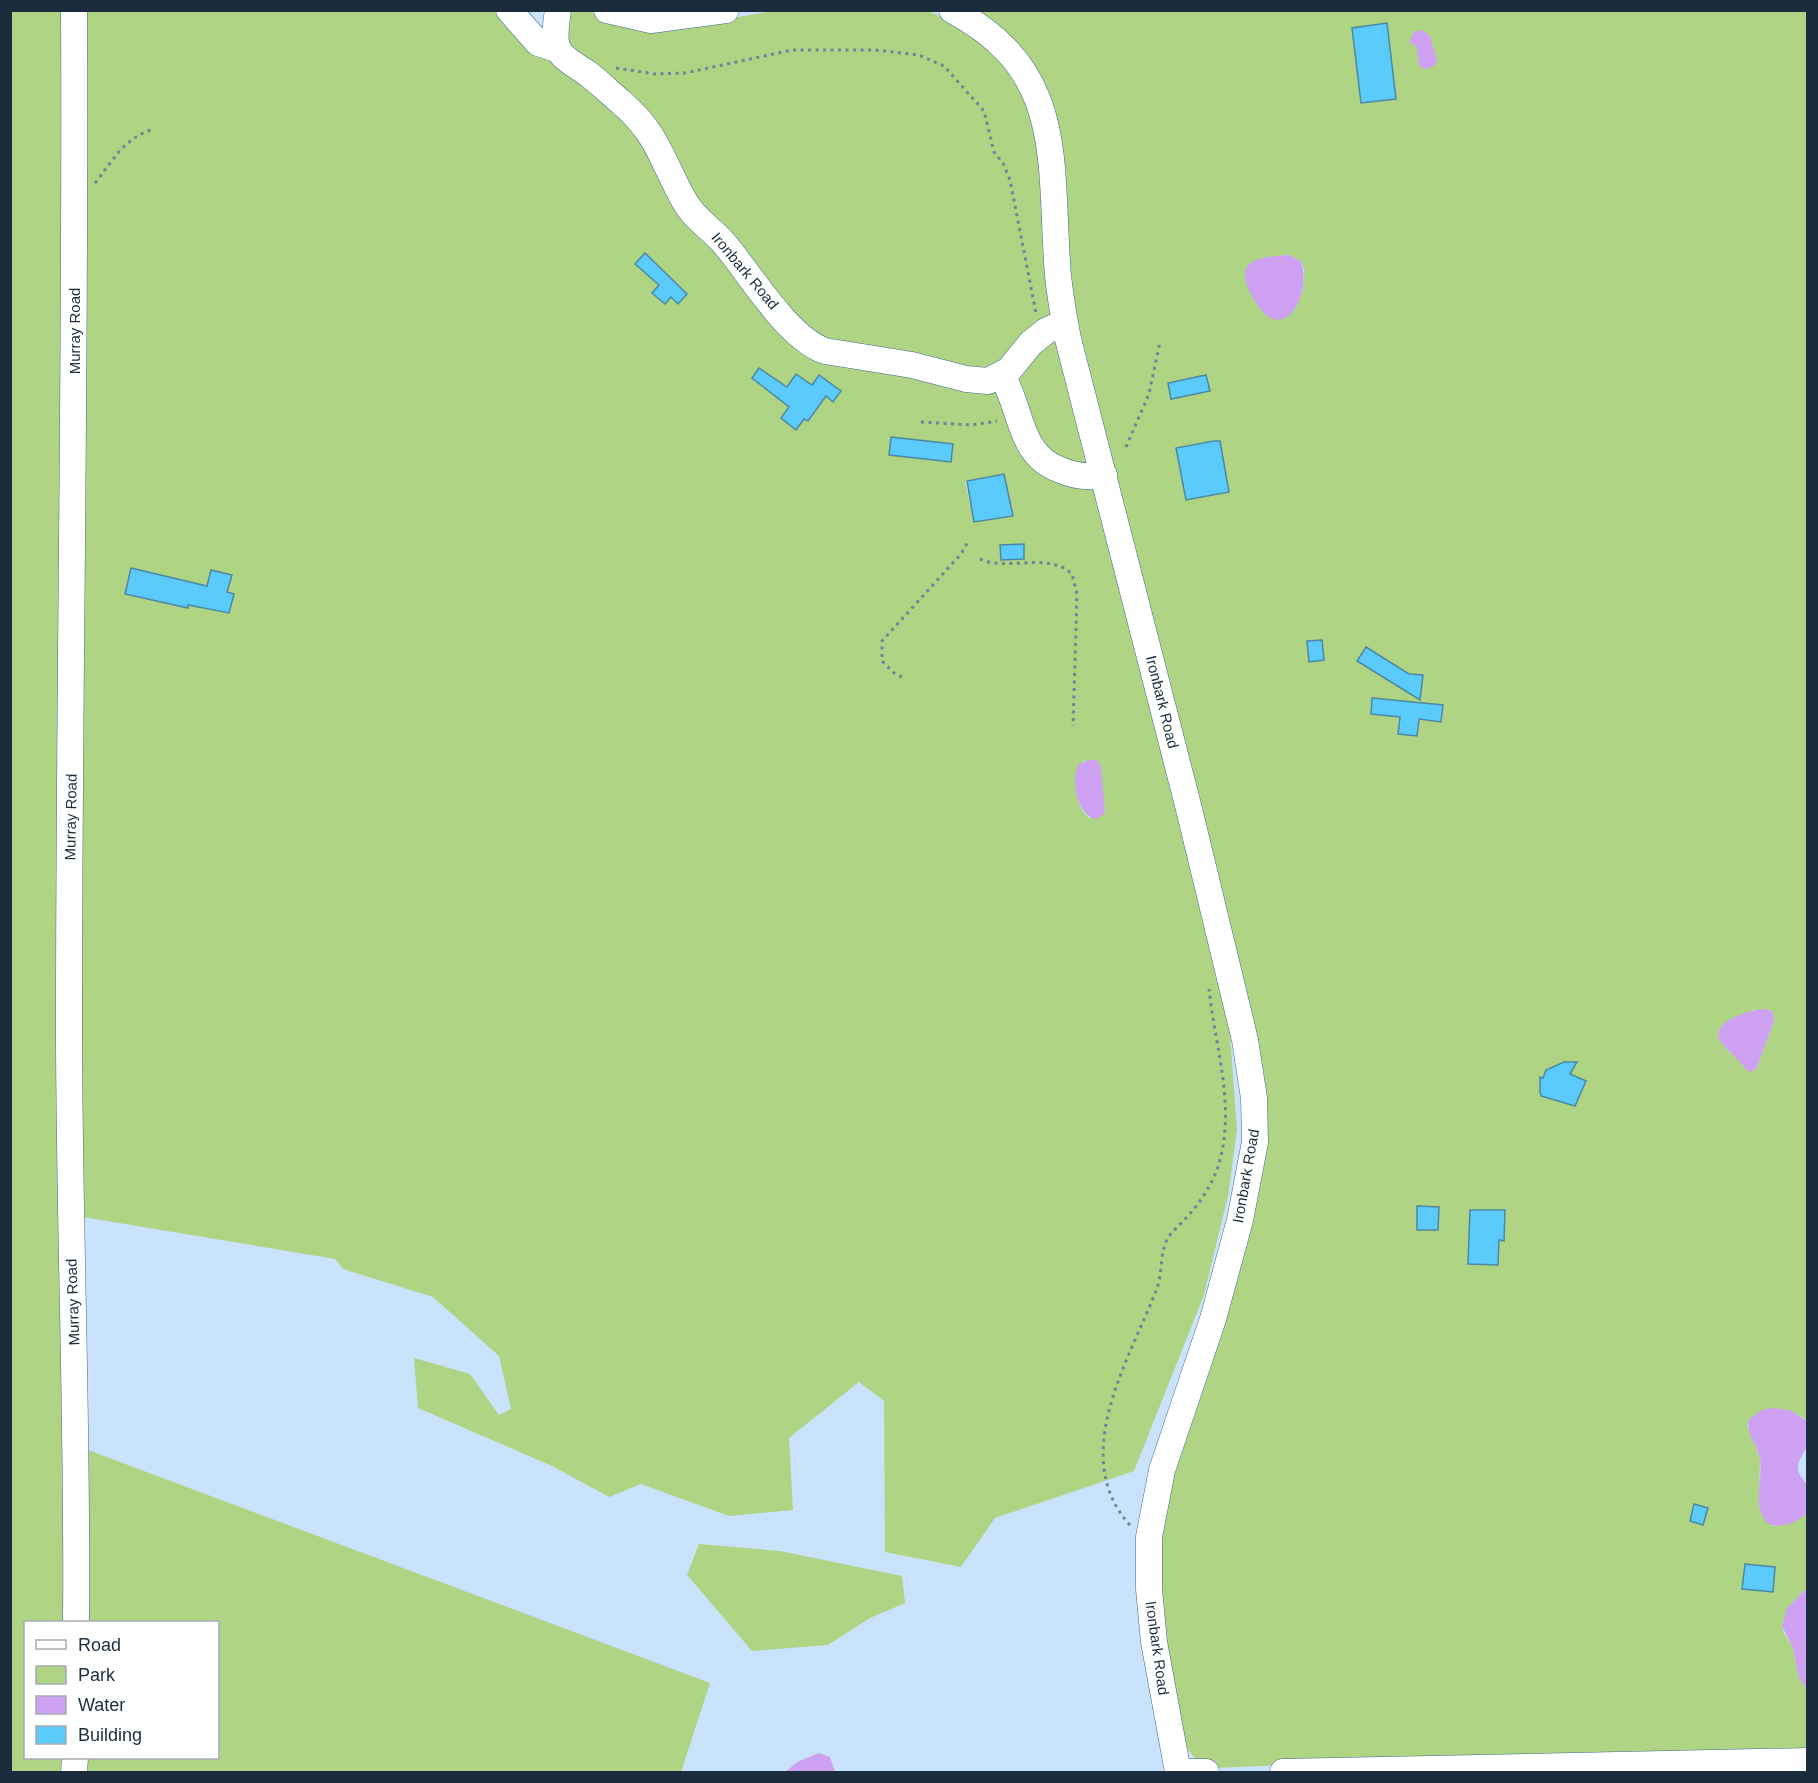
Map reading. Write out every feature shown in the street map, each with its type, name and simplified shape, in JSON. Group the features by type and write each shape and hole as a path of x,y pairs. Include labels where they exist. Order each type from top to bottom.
{"street":[{"name":"Murray Road","path":"74,10 75,199 69,1009 70,1221 77,1450 76,1621"},
{"name":"Ironbark Road","path":"509,10 538,43 557,49 562,58 595,79 644,125 657,144 689,208 717,236 766,298 811,345 825,351 912,365 974,381 988,381 1002,376"},
{"path":"557,49 555,36 558,10"},
{"path":"607,10 651,20 726,10"},
{"name":"Ironbark Road","path":"952,10 988,33 1005,50 1020,68 1043,111 1053,159 1057,261 1054,328 1076,376 1104,475 1245,1040 1256,1122 1251,1171 1240,1220 1213,1319 1162,1470 1149,1543 1149,1588 1154,1642 1179,1773"},
{"path":"1054,328 1002,376 1011,391 1032,451 1043,462 1079,476 1104,475"},
{"path":"1283,1773 1808,1761"},
{"path":"1179,1773 1206,1773"}],"path":[{"path":"579,69 603,66 643,73 685,73 722,67 774,53 807,50 907,53 938,62 950,72 987,117 994,152 1003,163 1010,180 1029,285 1054,328"},
{"path":"75,199 92,187 127,143 151,130"},
{"path":"1126,447 1149,394 1160,342"},
{"path":"921,422 979,424 1018,415"},
{"path":"902,678 882,661 882,641 961,554 969,540"},
{"path":"980,559 1053,564 1072,574 1077,594 1073,726"},
{"path":"1149,1543 1125,1520 1113,1497 1105,1470 1104,1440 1117,1387 1160,1280 1166,1242 1203,1198 1220,1161 1225,1133 1225,1100 1209,980"}],"green space":[{"path":"67,10 72,1444 710,1683 681,1772 11,1772 10,11"},
{"path":"564,10 590,11 601,17 693,25 772,11 926,10 944,18 984,43 1010,71 1037,124 1053,314 1000,372 825,348 687,197 568,55"},
{"path":"81,11 504,11 596,86 804,345 998,387 1017,426 1097,492 1228,1007 1237,1130 1228,1196 1204,1295 1134,1471 995,1518 961,1567 885,1552 884,1401 859,1382 789,1438 793,1510 729,1516 641,1484 609,1497 552,1466 418,1408 414,1358 470,1374 499,1415 511,1409 499,1356 433,1297 343,1269 335,1259 77,1216","holes":["1004,475 1013,515 974,522 965,481","1084,761 1101,767 1101,790 1105,810 1090,818 1081,807 1076,791 1077,773"]},
{"path":"973,11 1807,11 1808,1421 1790,1410 1747,1424 1760,1458 1759,1506 1774,1526 1789,1524 1807,1513 1807,1588 1787,1608 1783,1631 1793,1648 1799,1678 1807,1690 1807,1754 1215,1768 1196,1760 1182,1742 1164,1642 1159,1552 1164,1504 1264,1152 1072,314 1063,163","holes":["1289,255 1301,261 1304,269 1303,290 1264,314 1247,285 1261,259","1753,1010 1773,1012 1774,1021 1756,1069 1729,1051 1718,1035","1417,1206 1439,1207 1438,1230 1417,1230"]},
{"path":"1056,334 1090,464 1052,462 1013,380"},
{"path":"699,1544 780,1551 902,1576 905,1603 870,1618 828,1645 752,1651 687,1575"}],"water":[{"path":"1423,30 1430,36 1437,60 1434,66 1426,69 1419,66 1416,45 1409,43 1414,32"},
{"path":"1289,255 1301,261 1304,275 1302,289 1292,312 1284,319 1274,319 1264,313 1253,298 1247,285 1245,271 1247,266 1257,260"},
{"path":"1097,760 1101,767 1105,813 1096,819 1084,811 1075,787 1076,770 1079,764"},
{"path":"1766,1009 1773,1012 1774,1021 1756,1069 1750,1072 1722,1043 1719,1032 1722,1026 1735,1017"},
{"path":"1772,1408 1790,1410 1807,1421 1808,1441 1798,1467 1801,1477 1807,1484 1807,1513 1799,1520 1784,1525 1768,1524 1760,1509 1760,1459 1748,1424 1749,1419 1762,1410"},
{"path":"1807,1588 1807,1690 1799,1678 1793,1648 1782,1626 1787,1608"},
{"path":"819,1753 830,1757 835,1772 785,1772 799,1761"}],"building":[{"path":"1387,23 1396,99 1361,103 1352,28"},
{"path":"645,253 687,294 678,304 671,297 665,304 652,293 659,285 635,264"},
{"path":"759,368 787,387 796,374 812,385 819,375 841,391 833,402 826,396 808,421 804,419 796,430 781,418 789,407 752,378"},
{"path":"1206,375 1210,391 1171,399 1168,383"},
{"path":"891,437 953,444 951,462 889,455"},
{"path":"1220,441 1229,492 1186,500 1176,448"},
{"path":"1004,474 1013,516 974,522 967,481"},
{"path":"1024,544 1024,559 1001,560 1000,545"},
{"path":"131,568 207,586 211,570 232,575 227,592 234,594 229,613 188,605 188,608 125,594"},
{"path":"1322,640 1324,660 1309,662 1307,641"},
{"path":"1366,647 1409,674 1423,675 1420,700 1357,661"},
{"path":"1372,698 1443,705 1441,722 1419,719 1417,736 1398,734 1400,717 1371,714"},
{"path":"1564,1062 1577,1062 1570,1074 1586,1081 1575,1106 1541,1096 1540,1092 1540,1077 1543,1078 1546,1070"},
{"path":"1417,1206 1439,1207 1438,1230 1417,1230"},
{"path":"1470,1210 1505,1210 1504,1241 1499,1240 1498,1265 1468,1264"},
{"path":"1694,1504 1708,1508 1703,1525 1690,1521"},
{"path":"1745,1564 1775,1567 1773,1592 1742,1589"}]}
